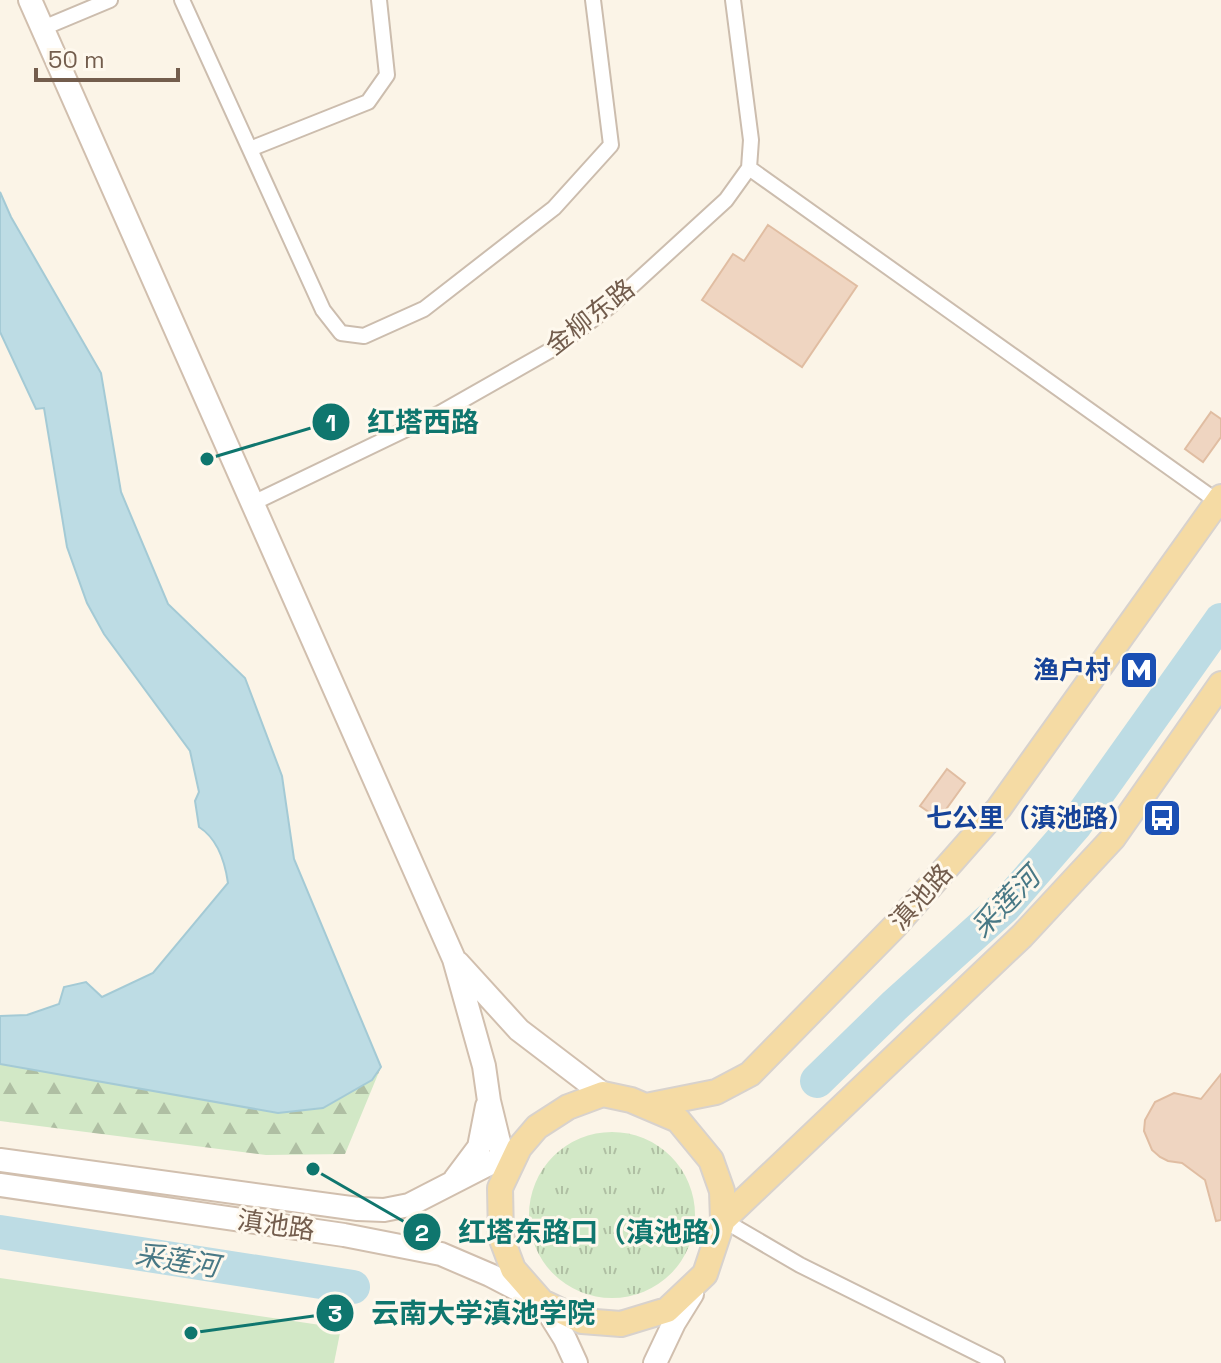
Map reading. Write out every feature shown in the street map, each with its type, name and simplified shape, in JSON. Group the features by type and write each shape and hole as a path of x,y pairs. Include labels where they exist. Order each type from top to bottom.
{"main road":[{"name":"滇池路","path":"646,1106 716,1092 750,1074 895,926 999,808 1219,499"},
{"path":"723,1220 1022,936 1113,838 1221,684"},
{"path":"603,1094 646,1106 678,1120 711,1160 722,1191 723,1220 705,1274 667,1310 621,1324 582,1321 542,1302 513,1269 501,1237 500,1188 509,1159 537,1127 568,1107 603,1094"}],"street":[{"path":"30,0 454,959 484,1066 489,1101 509,1159"},
{"path":"43,28 110,0"},
{"path":"182,0 323,310 341,333 364,336 424,309 554,208 611,145 593,0"},
{"path":"250,149 368,102 387,75 379,0"},
{"path":"733,0 751,140 749,168 1219,499"},
{"name":"金柳东路","path":"251,504 440,413 558,346 610,306 726,200 749,168"},
{"path":"454,959 519,1030 603,1094"},
{"path":"452,1183 479,1147 489,1101"},
{"name":"滇池路","path":"0,1160 384,1210 409,1205 509,1159"},
{"name":"滇池路","path":"0,1185 344,1235 441,1254 542,1302"},
{"path":"723,1220 800,1265 997,1363"},
{"path":"655,1363 674,1323 705,1274"},
{"path":"542,1302 576,1363"}],"green space":[{"path":"0,1064 278,1113 372,1080 381,1067 345,1154 266,1155 0,1121"},
{"path":"612,1132 644,1139 670,1157 688,1183 695,1215 688,1247 670,1273 644,1291 612,1298 580,1291 554,1273 536,1247 529,1215 536,1183 554,1157 580,1139"},
{"path":"0,1278 341,1328 334,1363 0,1363"}],"water":[{"path":"0,192 11,217 101,373 121,492 168,604 245,678 282,776 294,859 381,1067 372,1080 323,1108 278,1113 0,1064 0,1016 27,1015 59,1004 64,987 86,982 102,997 153,973 228,883 220,852 199,827 195,801 199,792 190,751 104,634 87,603 67,547 44,408 36,409 0,332"}],"building":[{"path":"768,225 857,286 802,367 702,300 733,254 744,261"},
{"path":"1211,412 1221,419 1221,437 1203,462 1185,449"},
{"path":"947,769 965,783 939,819 920,806"},
{"path":"1221,1074 1221,1220 1216,1221 1205,1180 1182,1163 1160,1157 1152,1150 1144,1131 1145,1120 1155,1102 1174,1093 1201,1099"}],"waterway":[{"name":"采莲河","path":"817,1081 894,1006 1004,907 1076,824 1221,620"},
{"name":"采莲河","path":"0,1232 353,1287"}],"place":[{"name":"红塔西路","path":"207,459"},
{"name":"渔户村","path":"1139,670"},
{"name":"七公里（滇池路）","path":"1162,818"},
{"name":"红塔东路口（滇池路）","path":"313,1169"},
{"name":"云南大学滇池学院","path":"191,1333"}]}
